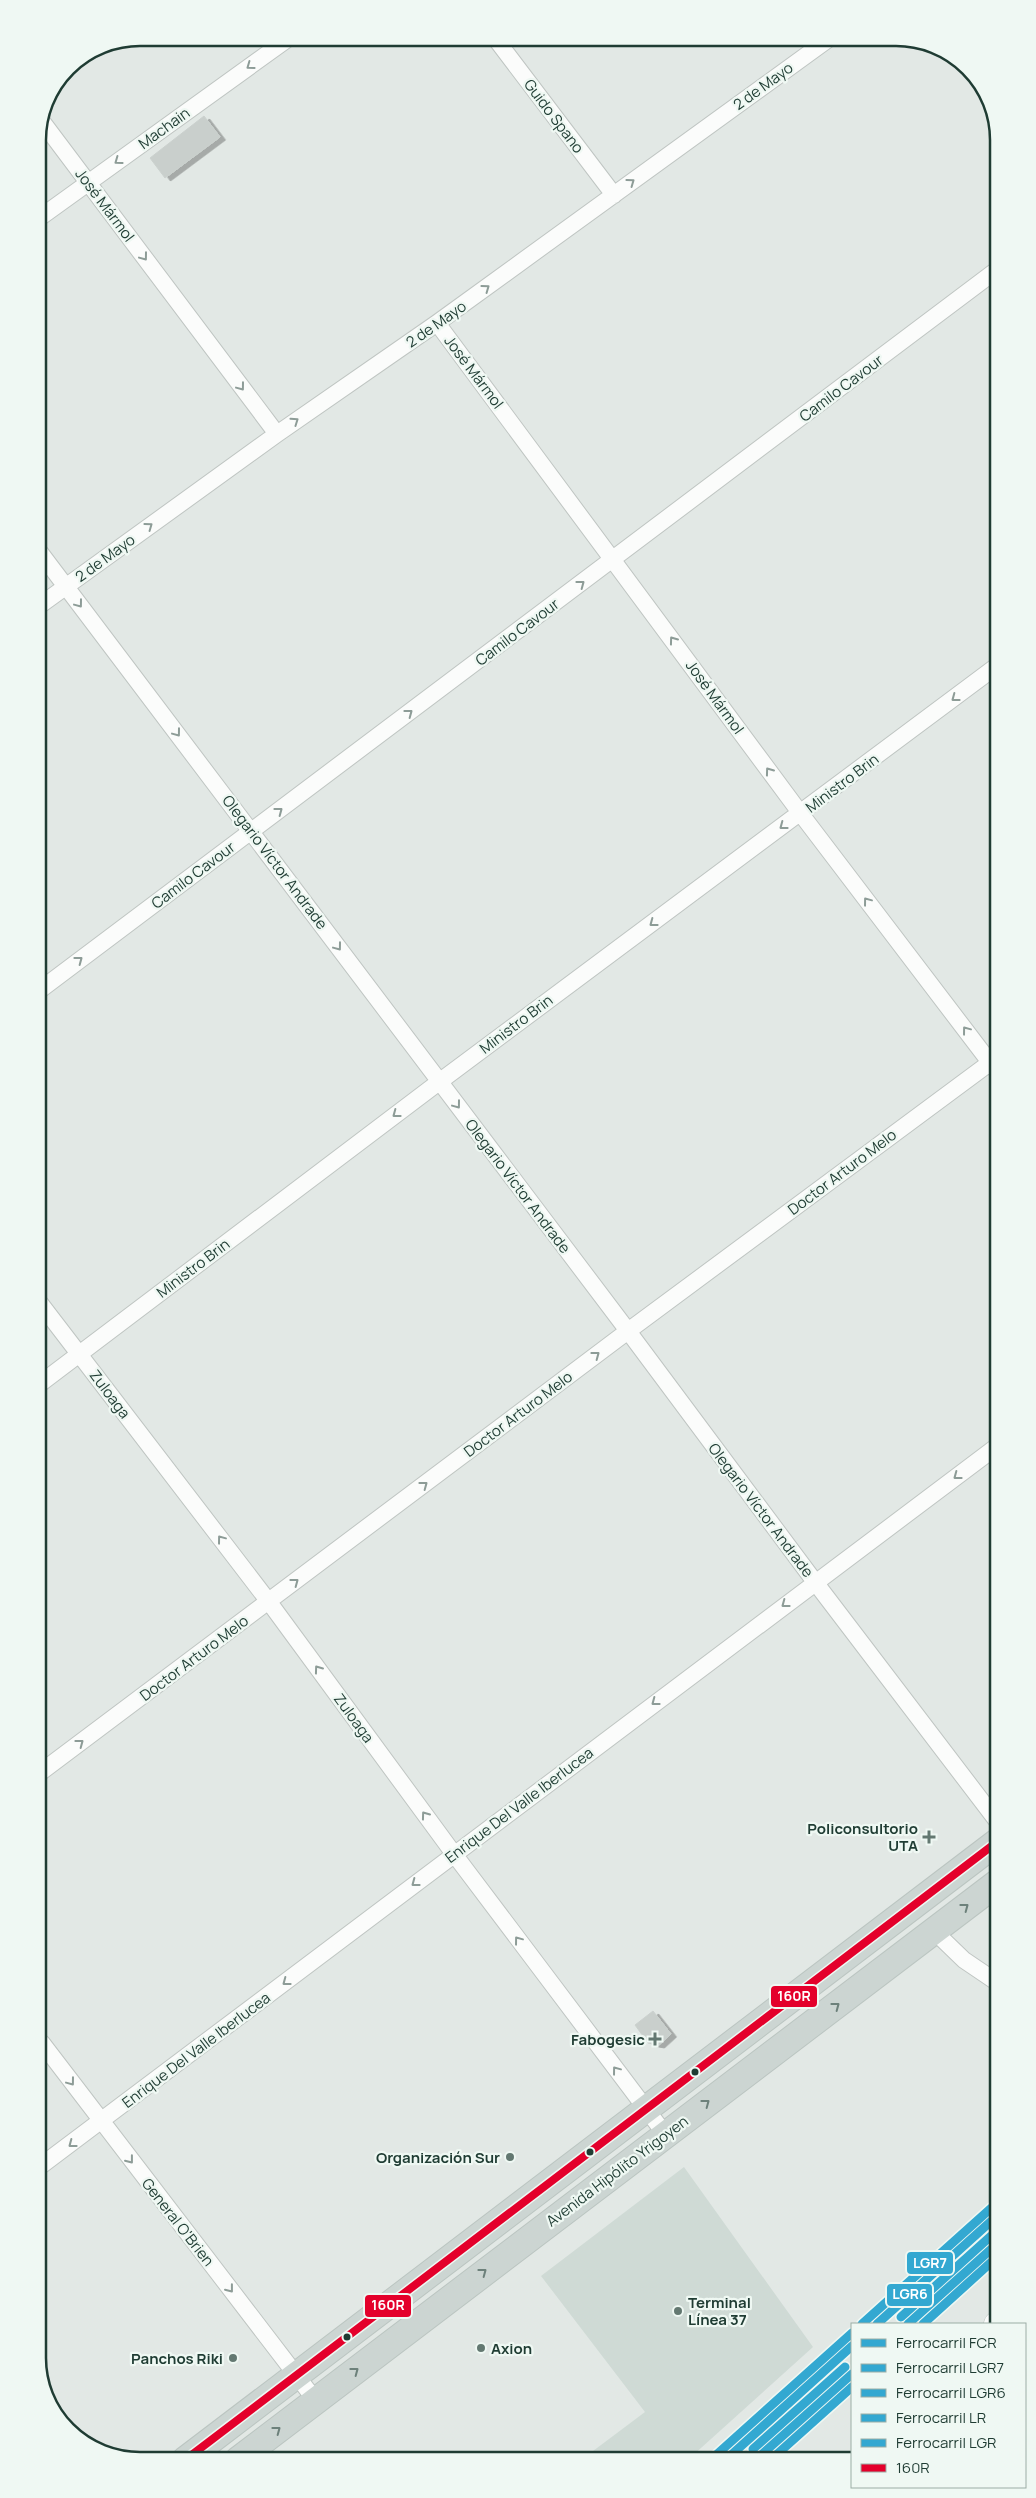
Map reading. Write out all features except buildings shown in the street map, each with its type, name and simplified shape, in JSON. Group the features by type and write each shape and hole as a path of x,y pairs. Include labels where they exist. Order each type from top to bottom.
{"main road":[{"path":"195,2452 990,1847"},
{"name":"Avenida Hipólito Yrigoyen","path":"249,2452 990,1888"}],"street":[{"name":"Machain","path":"46,213 278,46"},
{"name":"Guido Spano","path":"501,46 614,195"},
{"name":"2 de Mayo","path":"46,601 277,434 437,323 819,46"},
{"name":"José Mármol","path":"47,128 277,434"},
{"name":"Camilo Cavour","path":"46,986 614,560 990,275"},
{"name":"José Mármol","path":"437,323 801,814 990,1058"},
{"name":"Olegario Víctor Andrade","path":"46,560 990,1812"},
{"name":"Ministro Brin","path":"46,1379 439,1082 801,814 990,671"},
{"name":"Doctor Arturo Melo","path":"46,1769 628,1331 990,1066"},
{"name":"Zuloaga","path":"46,1310 269,1602 454,1854 665,2134"},
{"name":"Enrique Del Valle Iberlucea","path":"46,2162 990,1451"},
{"path":"934,1931 964,1960 990,1978"},
{"name":"General O'Brien","path":"46,2048 316,2401"}],"shaded area":[{"name":"Terminal Línea 37","path":"684,2167 813,2347 697,2452 592,2452 645,2412 541,2276"}],"rail line":[{"name":"LGR7","path":"863,2323 990,2209"},
{"name":"LGR6","path":"878,2323 990,2222"},
{"name":"LGR","path":"901,2317 990,2237"},
{"name":"FCR","path":"909,2323 990,2250"},
{"name":"LR","path":"924,2323 990,2263"},
{"name":"LGR7","path":"719,2452 851,2334"},
{"name":"LGR6","path":"734,2452 851,2347"},
{"name":"LGR","path":"753,2449 845,2367"},
{"name":"FCR","path":"764,2452 851,2375"},
{"name":"LR","path":"779,2452 851,2388"}],"transit line":[{"name":"160R","path":"196,2452 990,1847"}],"place":[{"name":"Policonsultorio UTA","path":"929,1837"},
{"name":"Fabogesic","path":"655,2039"},
{"name":"Organización Sur","path":"510,2157"},
{"name":"Terminal Línea 37","path":"678,2311"},
{"name":"Axion","path":"481,2348"},
{"name":"Panchos Riki","path":"233,2358"}]}
